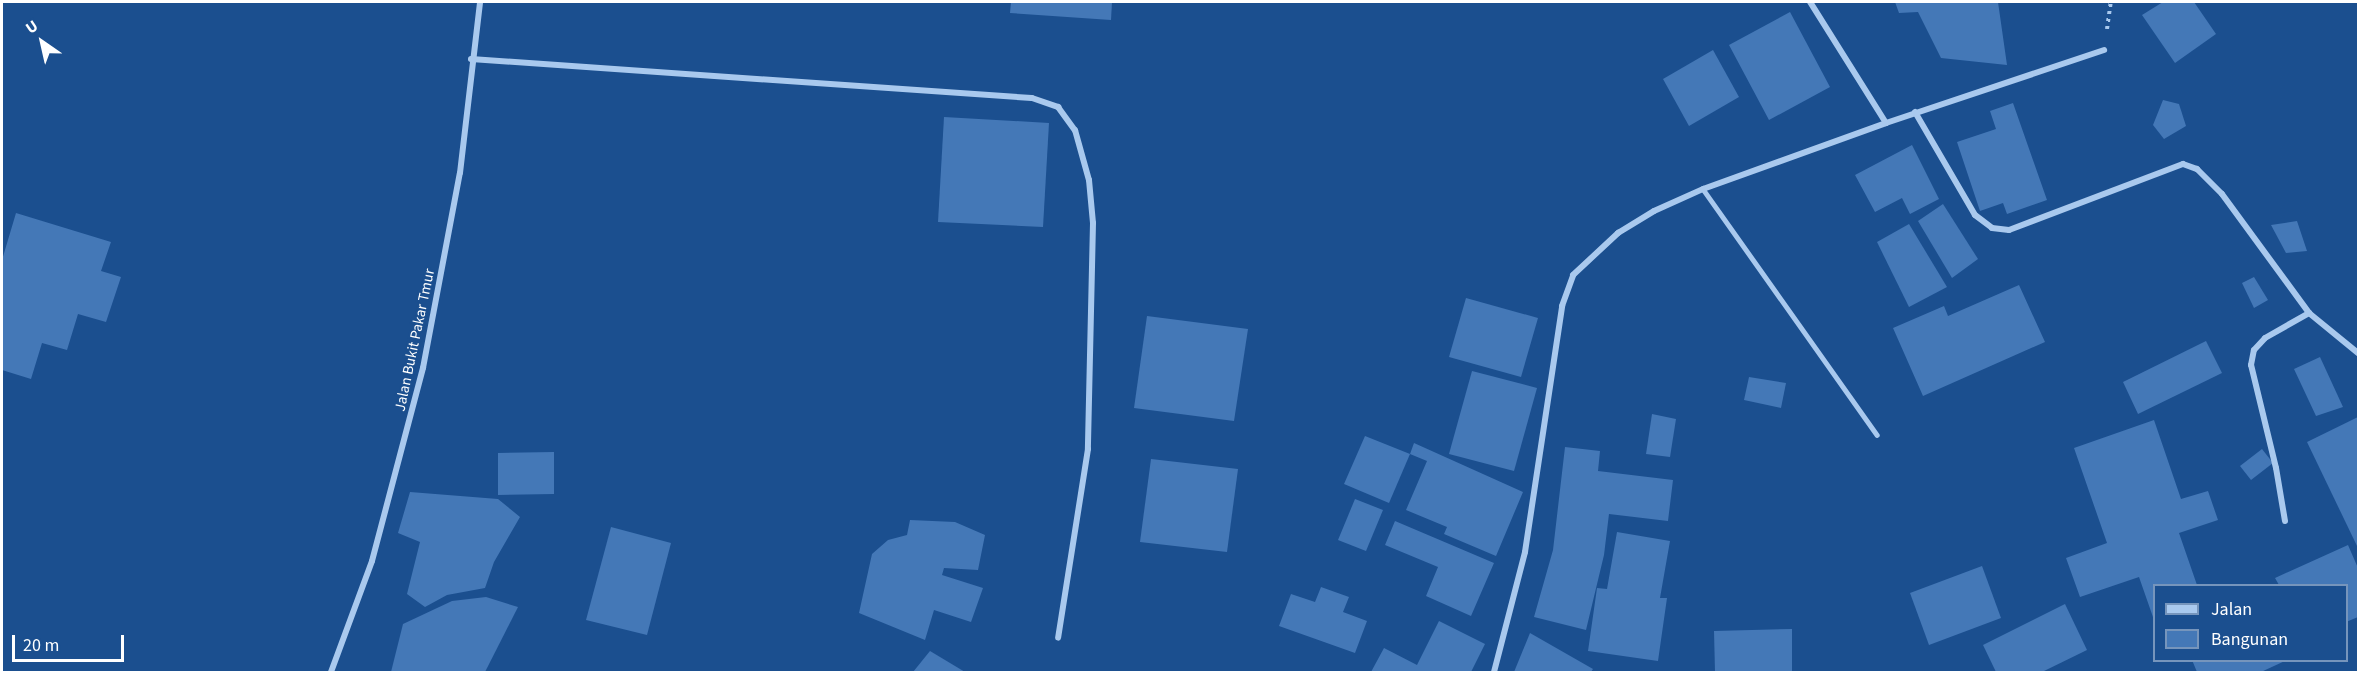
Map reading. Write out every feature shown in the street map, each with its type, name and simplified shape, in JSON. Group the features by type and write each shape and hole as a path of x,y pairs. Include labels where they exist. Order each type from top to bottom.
{"street":[{"name":"Jalan Bukit Pakar Tmur","path":"331,672 372,561 423,368 460,173 471,59 480,2"},
{"path":"1810,2 1886,123"},
{"path":"1494,672 1525,552 1562,306 1573,275 1618,233 1703,189 1915,112 2104,50"},
{"path":"471,59 1032,98 1058,107 1075,130 1089,180 1093,223 1088,449 1058,638"},
{"path":"1915,112 1975,215 1992,228 2009,230 2182,164 2197,169 2222,194 2309,313 2358,353"},
{"path":"2285,520 2277,468 2251,364 2254,350 2265,338 2309,313"}],"lane":[{"path":"1703,189 1877,435"}],"building":[{"path":"1011,2 1112,2 1111,20 1010,13"},
{"path":"1895,2 1998,2 2007,65 1941,58 1918,12 1899,13"},
{"path":"2163,2 2194,2 2216,34 2175,63 2142,15"},
{"path":"1790,12 1830,87 1769,120 1729,45"},
{"path":"1713,50 1739,97 1689,126 1663,79"},
{"path":"2163,100 2179,104 2186,126 2164,139 2153,125"},
{"path":"2013,103 2047,200 2007,214 2003,203 1980,211 1957,142 1996,129 1990,111"},
{"path":"944,117 1049,123 1043,227 938,222"},
{"path":"1912,145 1939,199 1910,214 1902,198 1875,212 1855,175"},
{"path":"1943,204 1978,259 1952,278 1918,221"},
{"path":"16,213 111,242 101,271 121,277 106,322 78,314 67,350 42,343 31,379 2,370 2,260"},
{"path":"2297,221 2307,251 2286,253 2271,225"},
{"path":"1909,224 1947,287 1909,307 1877,242"},
{"path":"2254,277 2268,300 2254,308 2242,283"},
{"path":"2019,285 2045,342 1923,396 1893,328 1944,306 1948,316"},
{"path":"1466,298 1538,318 1521,377 1449,357"},
{"path":"1147,316 1248,329 1234,421 1134,408"},
{"path":"2206,341 2222,373 2138,414 2123,382"},
{"path":"2320,357 2343,407 2316,416 2294,369"},
{"path":"1472,371 1537,388 1514,471 1449,454"},
{"path":"1749,377 1786,383 1781,408 1744,400"},
{"path":"1652,414 1676,419 1670,457 1646,454"},
{"path":"2358,417 2358,548 2307,442"},
{"path":"2154,420 2181,499 2208,491 2218,520 2179,533 2197,584 2153,584 2153,617 2139,577 2080,597 2066,558 2107,543 2074,448"},
{"path":"1365,436 1410,454 1389,503 1344,484"},
{"path":"1414,443 1523,492 1496,556 1444,534 1447,527 1406,510 1427,461 1410,454"},
{"path":"1565,447 1600,451 1598,471 1673,480 1668,521 1609,514 1604,555 1586,630 1534,617 1553,550"},
{"path":"2262,449 2273,463 2251,480 2240,466"},
{"path":"554,452 554,494 498,495 498,453"},
{"path":"1151,459 1238,469 1227,552 1140,542"},
{"path":"410,492 498,499 520,517 494,562 485,588 447,595 425,607 407,594 420,542 398,533"},
{"path":"1355,499 1383,510 1366,551 1338,540"},
{"path":"910,520 955,522 985,535 978,570 944,568 942,575 983,588 971,622 934,610 925,640 859,613 872,554 888,540 907,535"},
{"path":"1395,521 1494,563 1471,616 1426,596 1438,567 1385,545"},
{"path":"611,527 671,543 647,635 586,620"},
{"path":"1617,532 1670,541 1660,598 1667,598 1658,661 1588,651 1597,588 1607,589"},
{"path":"2348,545 2358,568 2358,617 2348,621 2348,584 2278,584 2275,578"},
{"path":"1982,566 2001,618 1929,645 1910,593"},
{"path":"1321,587 1349,597 1343,612 1367,621 1355,653 1279,626 1291,594 1315,602"},
{"path":"486,597 518,607 485,672 391,672 403,624 452,601"},
{"path":"2065,604 2087,650 2042,672 1996,672 1983,645"},
{"path":"1439,621 1485,644 1471,672 1371,672 1384,648 1417,665"},
{"path":"1792,629 1792,672 1715,672 1714,631"},
{"path":"1530,633 1593,669 1591,672 1514,672"},
{"path":"930,651 965,672 913,672"},
{"path":"2193,662 2283,662 2261,672 2197,672"}]}
